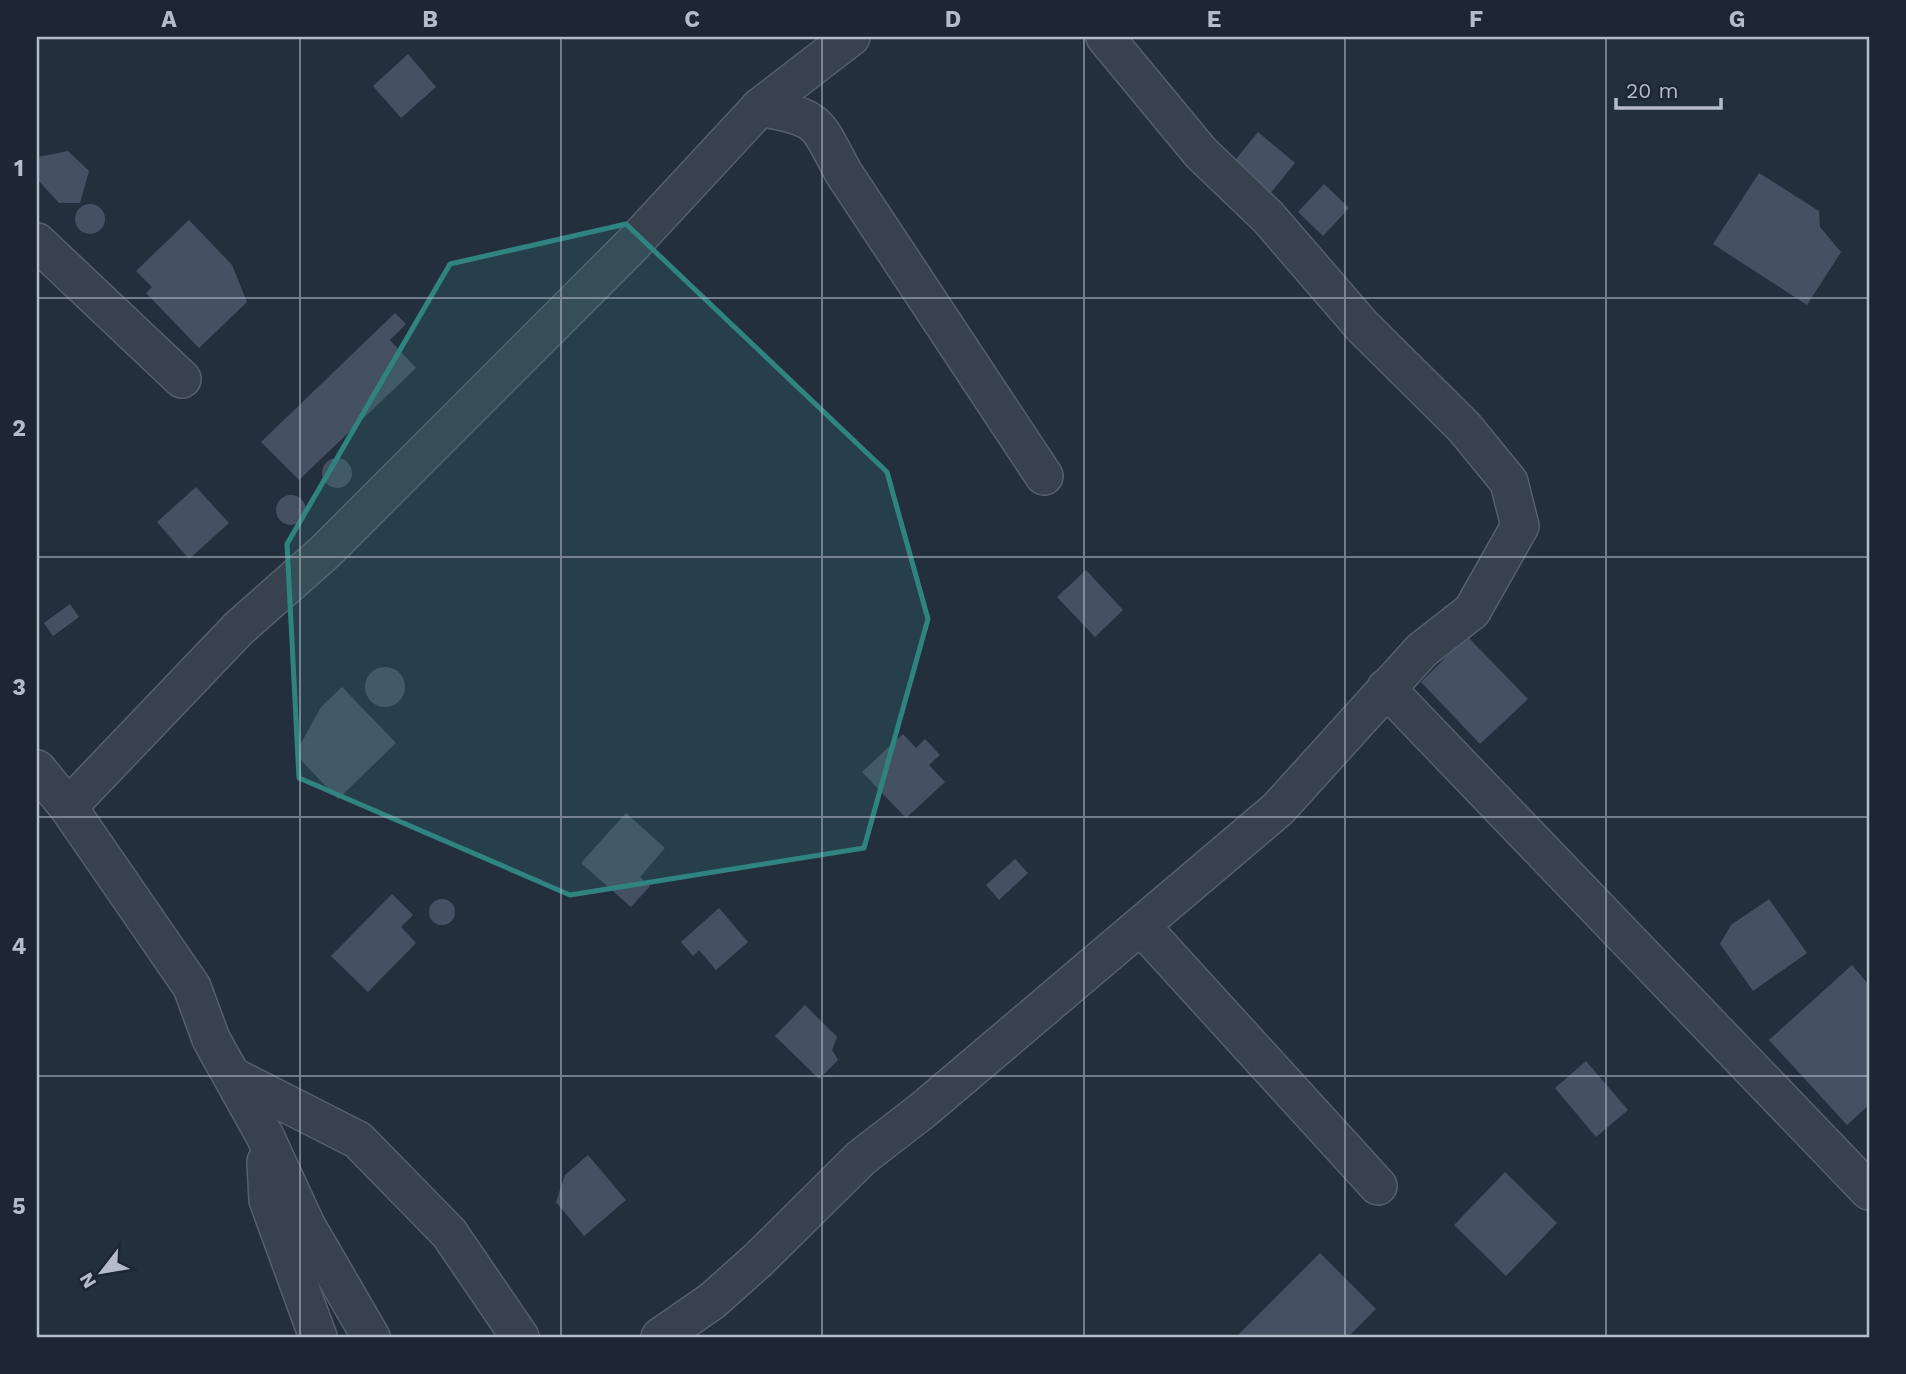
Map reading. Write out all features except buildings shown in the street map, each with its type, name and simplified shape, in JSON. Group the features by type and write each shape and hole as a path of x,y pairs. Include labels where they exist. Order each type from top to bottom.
{"street":[{"path":"68,807 239,628 326,552 622,256 760,107 851,37"},
{"path":"660,1337 712,1301 861,1158 1278,809 1422,650 1472,611 1520,526 1509,482 1464,427 1362,326 1268,217 1201,153 1105,37"},
{"path":"760,107 796,114 817,124 843,172 1044,476"},
{"path":"37,242 182,379"},
{"path":"1386,688 1869,1191"},
{"path":"37,769 68,807 192,987 211,1039 265,1136 306,1225 374,1335"},
{"path":"1141,926 1378,1186"},
{"path":"232,1076 358,1140 449,1233 520,1337"},
{"path":"265,1136 268,1200 318,1337"}],"highlighted area":[{"path":"626,224 887,472 928,619 864,848 570,895 299,778 287,544 450,264"}]}
